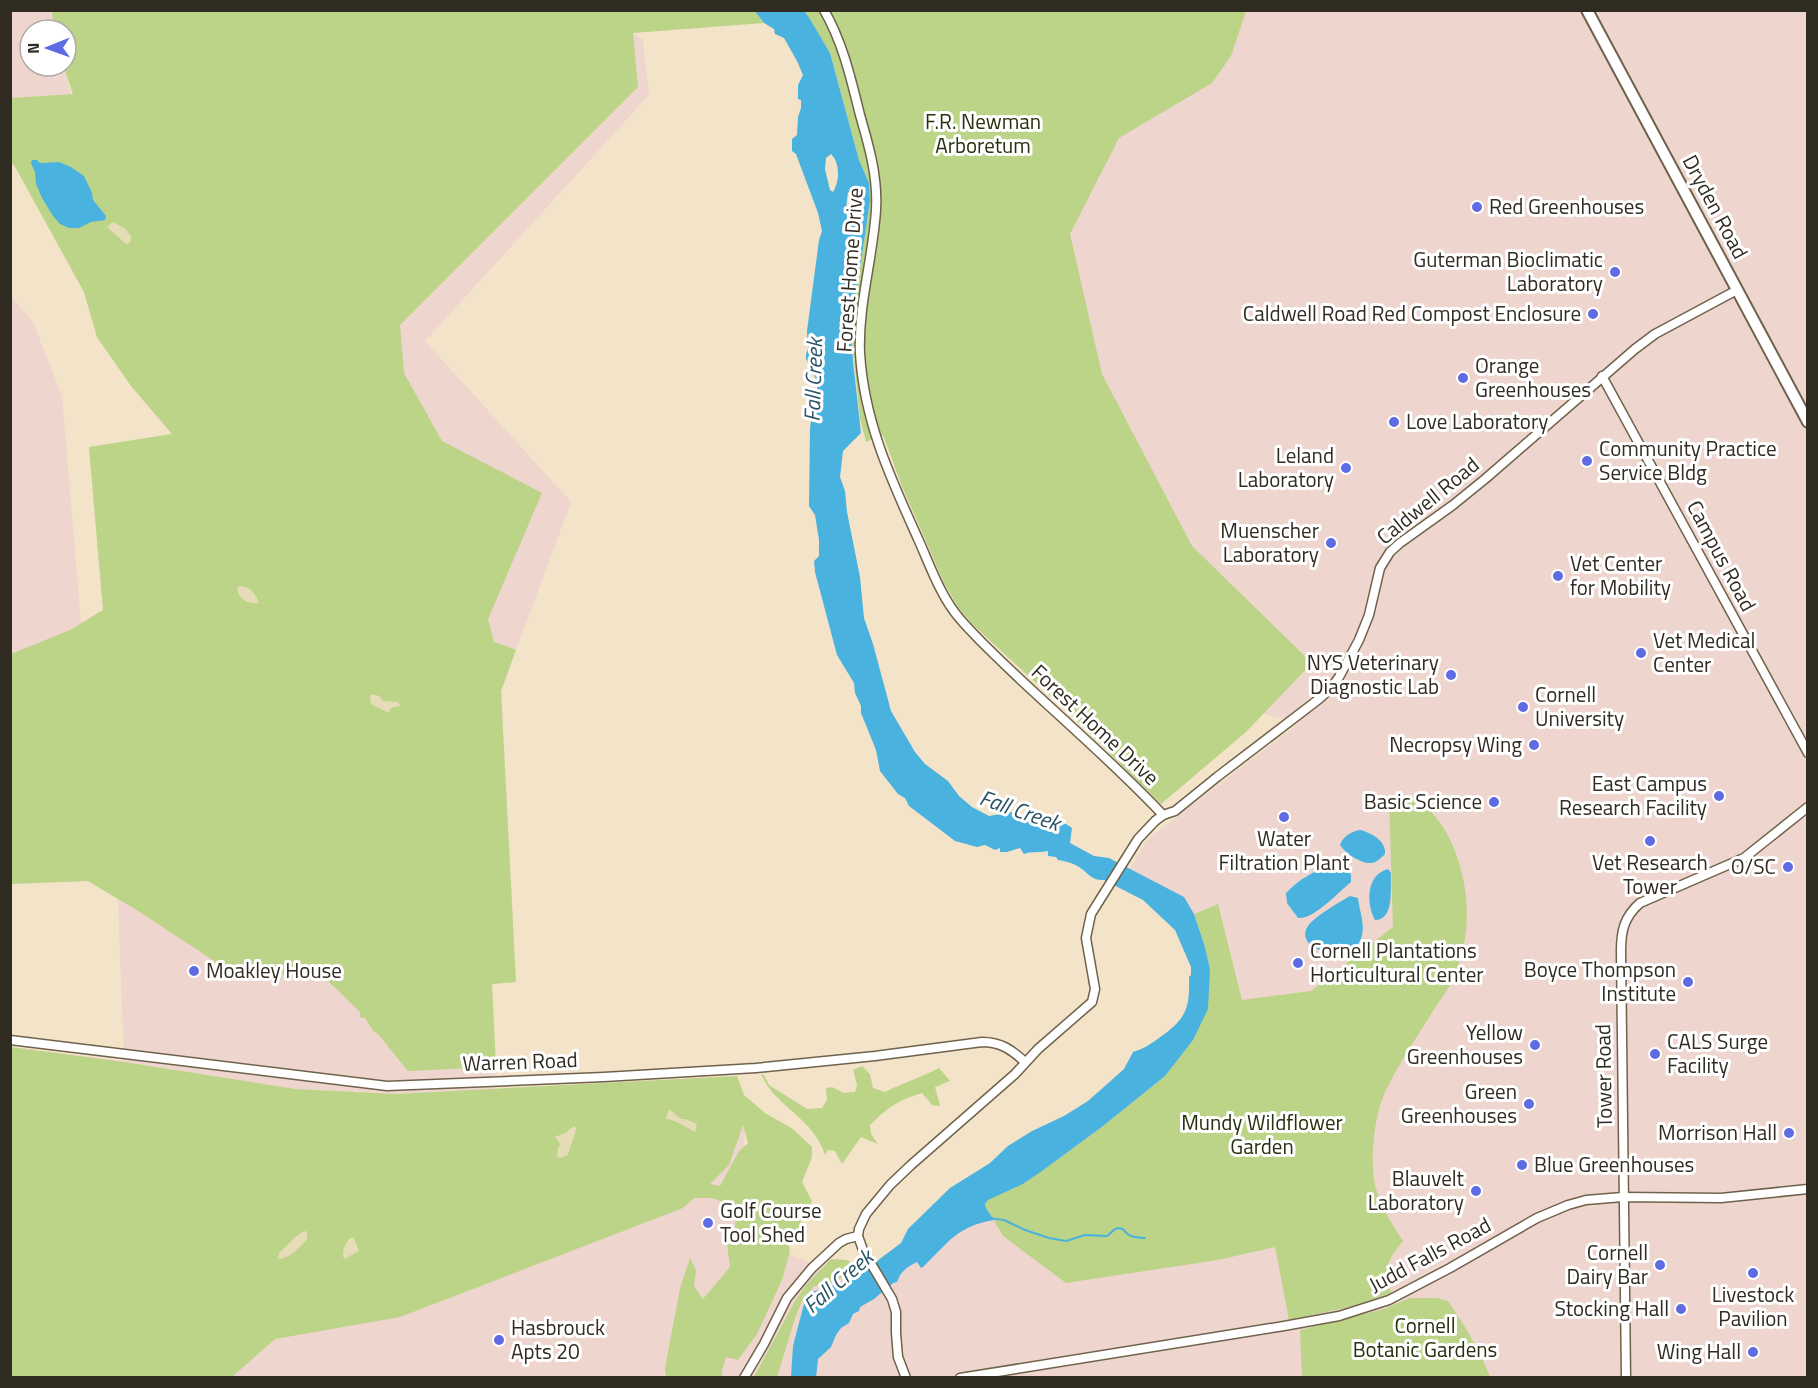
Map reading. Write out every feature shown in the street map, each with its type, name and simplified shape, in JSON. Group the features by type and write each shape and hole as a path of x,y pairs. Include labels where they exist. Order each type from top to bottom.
{"main road":[{"name":"Dryden Road","path":"1587,10 1808,422"}],"street":[{"name":"Forest Home Drive","path":"824,10 846,58 875,178 876,209 862,303 860,351 870,419 893,483 946,601 958,617 1163,815 1146,830 1134,846 1091,914 1086,946 1095,989 1092,1002 890,1185 867,1214 858,1236"},
{"name":"Caldwell Road","path":"1163,815 1175,811 1330,689 1339,678 1363,633 1380,568 1390,552 1485,479 1602,376 1655,334 1737,290"},
{"name":"Campus Road","path":"1602,376 1808,753"},
{"name":"Tower Road","path":"1626,1377 1621,939 1624,923 1635,907 1648,898 1747,856 1808,807"},
{"name":"Warren Road","path":"10,1040 387,1086 604,1077 777,1066 864,1058 982,1042 1007,1047 1025,1062"},
{"name":"Judd Falls Road","path":"960,1377 1339,1316 1398,1296 1550,1211 1586,1200 1623,1197 1721,1198 1808,1189"},
{"path":"744,1377 787,1298 812,1268 839,1244 846,1239 858,1236 867,1258 889,1292 896,1312 898,1357 906,1377"}],"shaded area":[{"name":"Cornell University","path":"11,11 52,11 53,18 18,18 18,78 66,78 71,94 633,33 643,40 649,95 425,341 571,502 501,691 516,982 492,984 496,1089 737,1076 746,1114 738,1231 862,1286 1190,1025 1199,964 1179,921 1124,878 1148,839 1299,723 1139,681 959,536 1099,150 1240,11 1807,11 1807,1377 11,1377 11,1047 124,1061 118,899 88,881 11,884 10,295 33,322 62,396 81,623 103,610 89,447 172,434 131,386 97,337 84,292 15,165 11,166"}],"green space":[{"path":"755,10 764,23 633,33 638,87 400,325 404,373 442,441 542,493 488,619 494,642 516,650 501,691 516,982 492,984 496,1067 408,1071 374,1032 365,1018 360,1017 360,1012 326,979 225,968 88,881 11,884 11,654 70,630 103,610 89,447 172,434 131,386 97,337 84,292 11,163 11,98 73,94 67,78 78,78 78,18 53,18 52,11"},
{"name":"F.R. Newman Arboretum","path":"804,11 1246,11 1231,56 1212,83 1119,138 1070,234 1102,374 1192,546 1312,663 1246,732 1161,804 1074,718 972,624 958,607 945,585 901,484 883,435 866,442 860,419 851,330 870,201 869,183 859,160 830,53"},
{"name":"Mundy Wildflower Garden","path":"1418,796 1443,827 1454,849 1465,887 1466,926 1464,945 1452,981 1396,1071 1378,1112 1373,1153 1376,1189 1384,1210 1403,1241 1388,1265 1391,1293 1349,1307 1289,1320 1275,1247 1218,1260 1066,1283 1003,1236 986,1209 985,1203 988,1200 1023,1184 1042,1171 1165,1076 1210,969 1194,914 1218,904 1242,1000 1311,991 1393,927 1389,799"},
{"path":"11,1047 295,1089 395,1094 737,1076 744,1095 765,1113 793,1129 812,1147 812,1157 802,1182 812,1201 801,1220 799,1235 787,1240 790,1251 782,1280 757,1334 738,1360 726,1357 722,1377 666,1377 665,1368 680,1289 690,1258 696,1270 694,1286 703,1299 730,1267 727,1244 735,1229 736,1206 712,1198 694,1198 683,1208 400,1317 275,1339 232,1377 11,1377","holes":["743,1125 748,1143 739,1151 720,1186 710,1184 729,1165"]},
{"path":"862,1066 870,1074 873,1088 885,1092 939,1068 950,1081 935,1087 940,1106 932,1105 922,1093 888,1109 870,1125 871,1134 878,1144 861,1137 842,1164 835,1151 828,1150 825,1155 812,1131 775,1095 761,1074 764,1075 769,1085 807,1109 822,1108 827,1100 826,1088 832,1087 844,1093 855,1092 857,1085 853,1070"},
{"path":"831,1259 847,1260 863,1268 830,1283 814,1286 802,1301 796,1315 777,1377 754,1377 795,1301 806,1285"},
{"name":"Cornell Botanic Gardens","path":"1410,1298 1437,1298 1448,1301 1471,1338 1490,1377 1302,1377 1300,1330 1384,1309"}],"sand":[{"path":"113,222 126,229 131,237 130,243 126,244 107,227"},
{"path":"240,586 252,592 259,603 242,599 237,588"},
{"path":"372,694 379,696 383,701 398,702 400,706 391,708 387,712 371,704"},
{"path":"669,1109 681,1119 697,1124 695,1132 666,1119"},
{"path":"574,1126 576,1128 568,1155 560,1158 557,1156 561,1145 555,1137"},
{"path":"305,1231 307,1240 291,1255 278,1259 279,1253"},
{"path":"350,1238 354,1238 359,1251 344,1259 344,1248"}],"water":[{"path":"755,11 804,11 808,16 830,53 859,160 869,183 870,201 851,330 861,433 843,451 840,477 845,491 860,577 864,618 891,711 915,752 925,764 948,781 959,796 972,807 989,816 1012,812 1032,819 1034,825 1057,822 1067,824 1072,828 1070,843 1094,856 1109,858 1184,897 1194,914 1210,969 1208,1009 1193,1040 1165,1076 1042,1171 1023,1184 988,1200 985,1204 986,1208 994,1220 971,1226 962,1231 923,1267 921,1268 917,1262 910,1266 902,1272 897,1282 860,1307 859,1311 853,1314 849,1323 841,1328 831,1347 818,1359 816,1378 791,1377 793,1346 804,1304 812,1292 862,1273 901,1243 908,1229 950,1188 990,1163 1008,1146 1088,1101 1124,1069 1133,1052 1156,1040 1181,1019 1189,997 1191,967 1175,930 1143,900 1104,880 1094,879 1074,864 1048,856 1048,851 1024,854 1020,848 1000,852 1000,848 995,850 985,845 977,847 955,841 909,806 905,798 898,794 880,771 876,750 861,713 854,683 837,655 815,572 814,561 819,556 819,540 815,515 809,506 810,428 817,381 806,359 806,354 807,331 822,231 818,213 796,154 792,151 792,139 797,135 801,108 801,100 798,99 798,85 803,75 784,38 775,34 774,29 764,23","holes":["831,154 838,172 833,192 830,190 825,169 826,158","848,192 854,212 850,231 848,231 846,208"]},
{"path":"32,160 40,163 59,162 84,176 93,200 106,216 105,220 91,222 79,228 69,228 60,224 42,198 36,184"},
{"path":"1360,830 1381,841 1385,849 1385,854 1376,862 1368,863 1359,860 1340,845 1348,835"},
{"path":"1331,866 1342,867 1351,874 1351,882 1319,910 1298,918 1287,903 1286,893 1307,876"},
{"path":"1388,869 1391,873 1389,909 1381,919 1375,920 1370,906 1370,890 1375,877"},
{"path":"1350,896 1358,898 1362,921 1363,931 1357,945 1349,951 1338,953 1326,952 1308,942 1305,935 1311,922"}],"waterway":[{"path":"990,1218 1004,1220 1025,1230 1066,1241 1085,1235 1107,1236 1118,1228 1133,1236 1145,1238"}],"place":[{"name":"Red Greenhouses","path":"1477,207"},
{"name":"Guterman Bioclimatic Laboratory","path":"1615,272"},
{"name":"Caldwell Road Red Compost Enclosure","path":"1593,314"},
{"name":"Orange Greenhouses","path":"1463,378"},
{"name":"Love Laboratory","path":"1394,422"},
{"name":"Community Practice Service Bldg","path":"1587,461"},
{"name":"Leland Laboratory","path":"1346,468"},
{"name":"Muenscher Laboratory","path":"1331,543"},
{"name":"Vet Center for Mobility","path":"1558,576"},
{"name":"Vet Medical Center","path":"1641,653"},
{"name":"NYS Veterinary Diagnostic Lab","path":"1451,675"},
{"name":"Cornell University","path":"1523,707"},
{"name":"Necropsy Wing","path":"1534,745"},
{"name":"East Campus Research Facility","path":"1719,796"},
{"name":"Basic Science","path":"1494,802"},
{"name":"Water Filtration Plant","path":"1284,817"},
{"name":"Vet Research Tower","path":"1650,841"},
{"name":"O/SC","path":"1788,867"},
{"name":"Cornell Plantations Horticultural Center","path":"1298,963"},
{"name":"Moakley House","path":"194,971"},
{"name":"Boyce Thompson Institute","path":"1688,982"},
{"name":"Yellow Greenhouses","path":"1535,1045"},
{"name":"CALS Surge Facility","path":"1655,1054"},
{"name":"Green Greenhouses","path":"1529,1104"},
{"name":"Morrison Hall","path":"1789,1133"},
{"name":"Blue Greenhouses","path":"1522,1165"},
{"name":"Blauvelt Laboratory","path":"1476,1191"},
{"name":"Golf Course Tool Shed","path":"708,1223"},
{"name":"Cornell Dairy Bar","path":"1660,1265"},
{"name":"Livestock Pavilion","path":"1753,1273"},
{"name":"Stocking Hall","path":"1681,1309"},
{"name":"Hasbrouck Apts 20","path":"499,1340"},
{"name":"Wing Hall","path":"1753,1352"}],"water label":[{"name":"Fall Creek","path":"813,380"},
{"name":"Fall Creek","path":"1020,810"},
{"name":"Fall Creek","path":"838,1281"}]}
